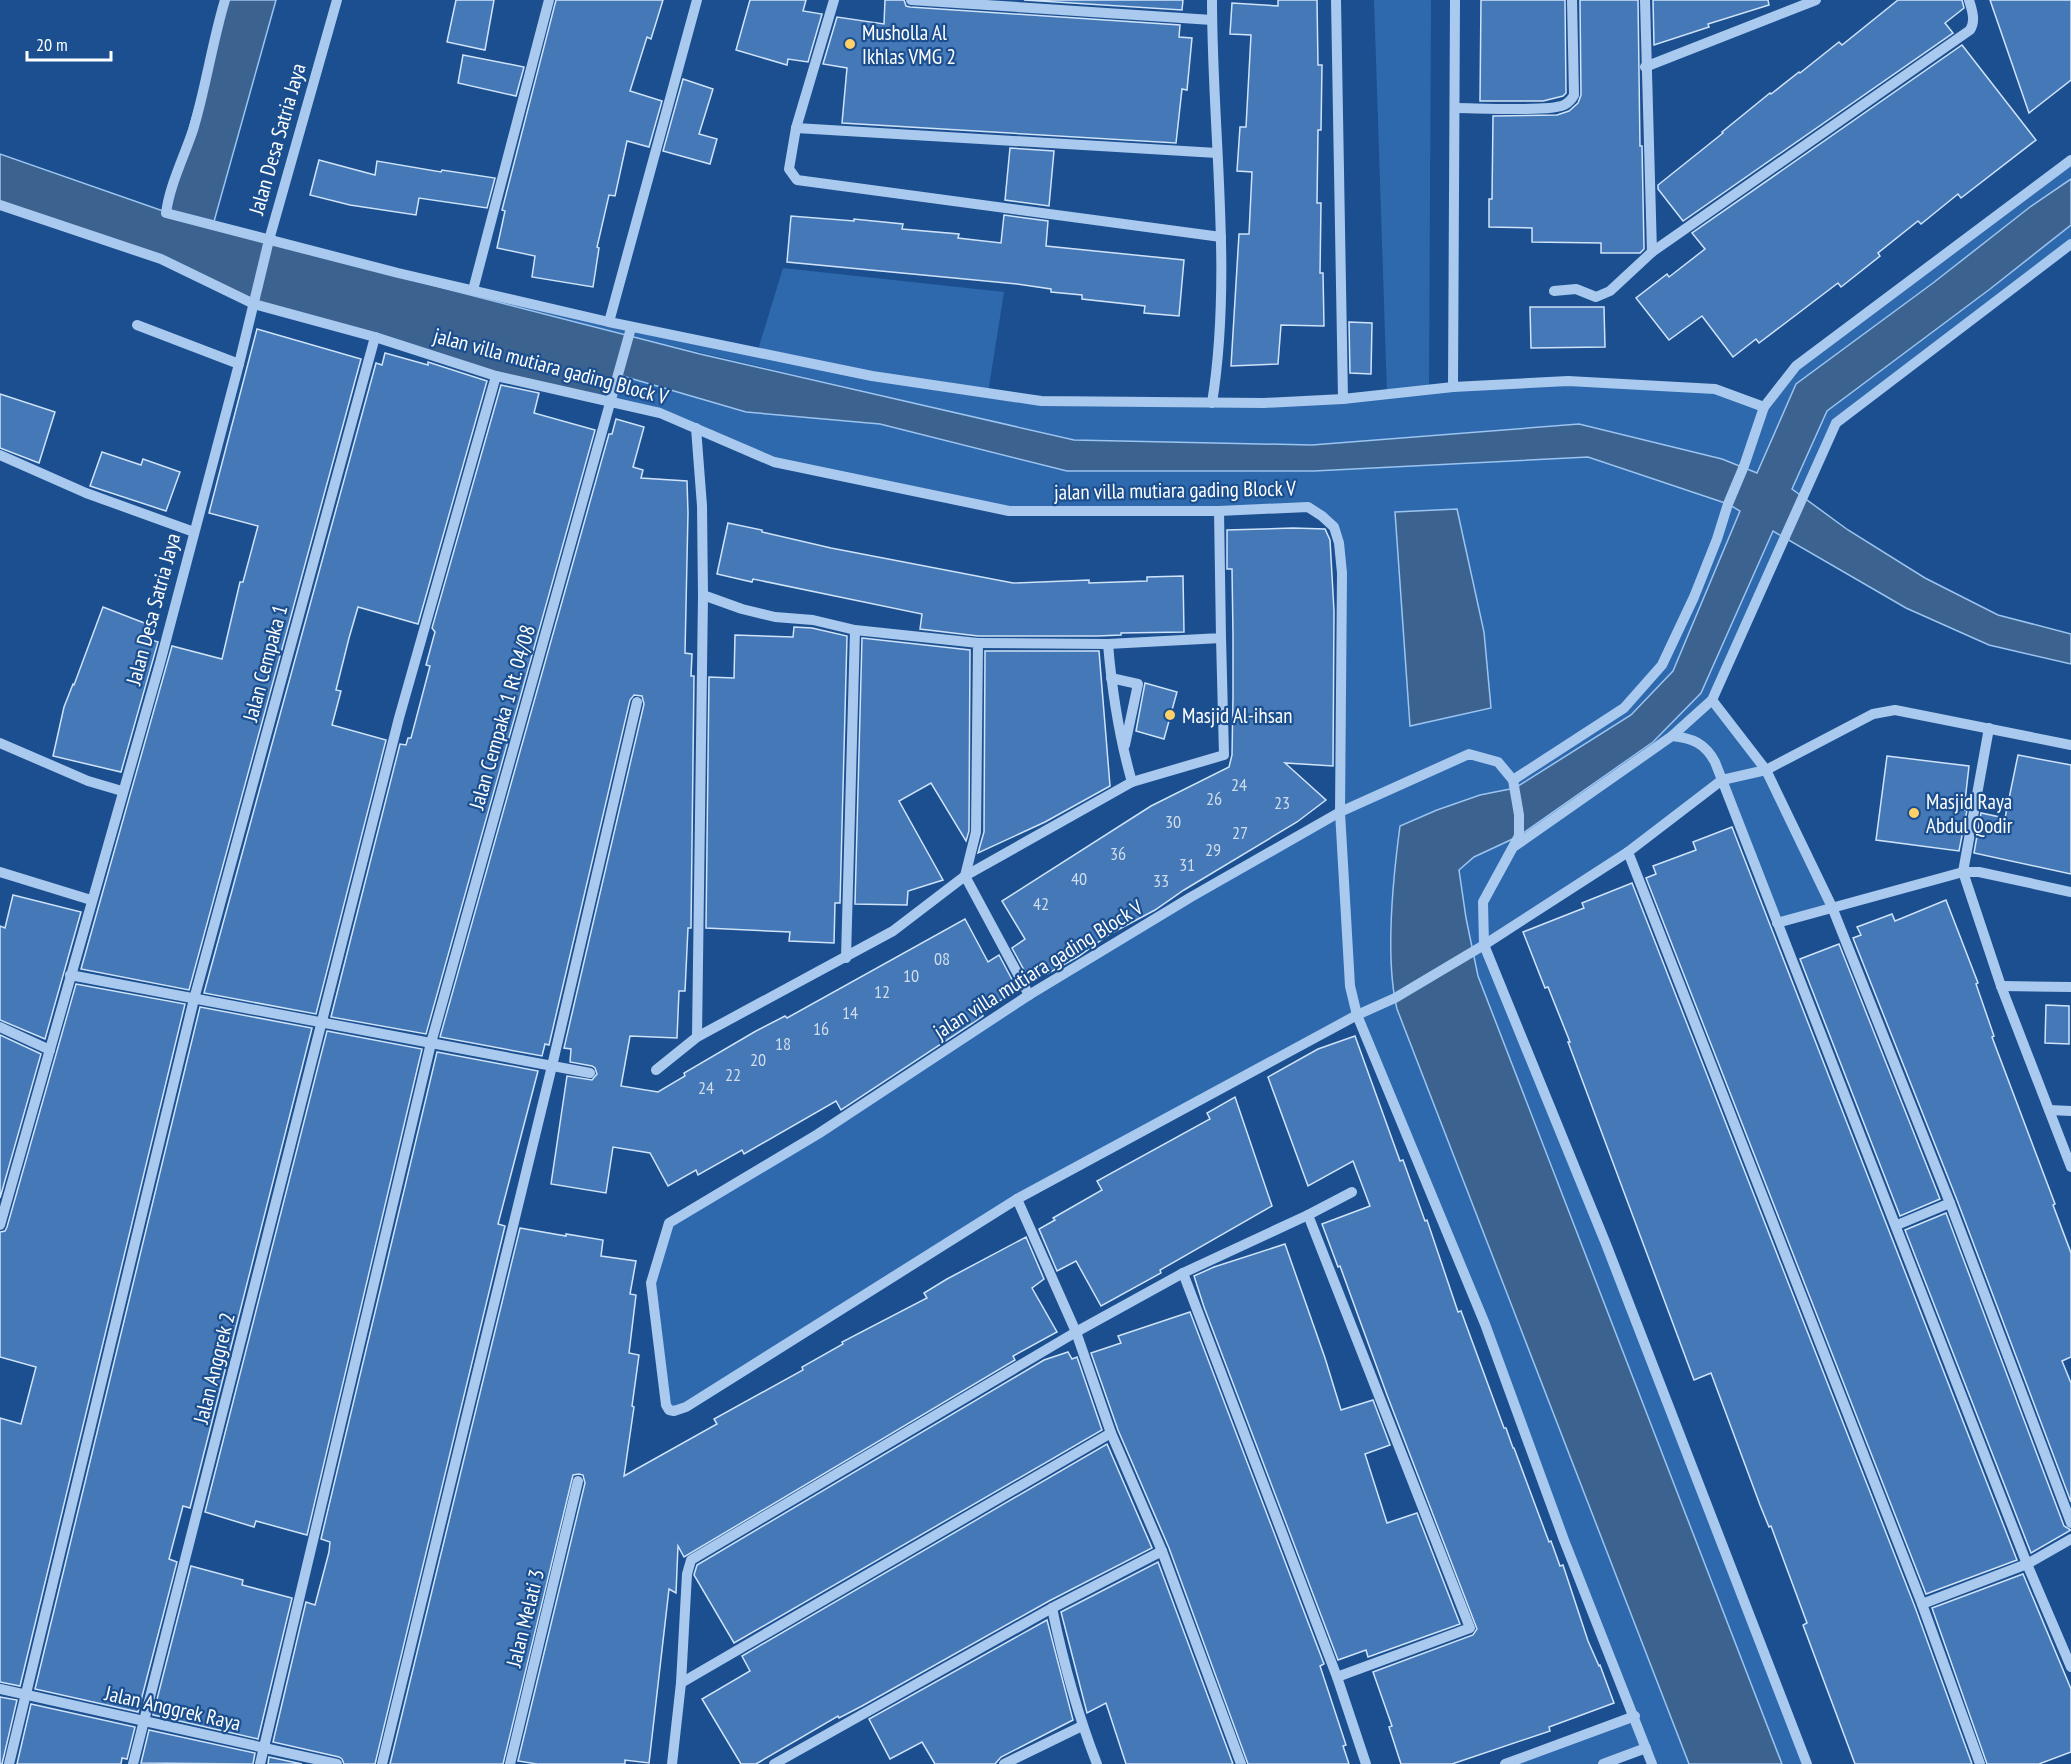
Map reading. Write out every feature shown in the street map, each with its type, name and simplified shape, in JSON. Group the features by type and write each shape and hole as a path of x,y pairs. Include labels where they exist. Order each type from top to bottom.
{"street":[{"path":"225,0 193,129 168,197 166,213 269,241 631,328 872,376 1030,399 1212,403 1342,399 1453,387 1568,381 1715,389 1764,407"},
{"name":"Jalan Desa Satria Jaya","path":"0,1226 160,663 269,241 337,0"},
{"path":"473,290 549,0"},
{"path":"609,322 697,0"},
{"path":"834,0 796,128 789,169 797,180 1221,237"},
{"path":"911,0 1212,20"},
{"path":"1212,0 1221,237 1218,367 1212,403"},
{"path":"1336,0 1342,399"},
{"path":"1453,387 1455,0"},
{"path":"1456,108 1548,108 1563,105 1572,99 1575,95 1572,0"},
{"path":"1645,0 1645,67 1652,252"},
{"path":"1645,67 1816,0"},
{"path":"1554,291 1576,289 1596,297 1611,291 1652,252 1970,30 1973,15 1969,0"},
{"path":"796,128 1217,153"},
{"path":"1513,780 1624,708 1662,665 1695,597 1764,407 1796,366 2071,159"},
{"name":"jalan villa mutiara gading Block V","path":"0,205 161,259 254,304 375,337 496,375 660,412 774,462 1009,511 1219,511 1308,507 1323,516 1334,527 1339,543 1342,573 1340,812 1191,897 1029,995 818,1134 669,1223 651,1283 666,1405 669,1410 674,1411 686,1407 1017,1198"},
{"path":"1512,848 1672,736 1712,700 1836,423 2071,244"},
{"path":"137,325 239,364"},
{"name":"Jalan Cempaka 1 Rt. 04/08","path":"260,1764 431,1043 631,328"},
{"name":"Jalan Cempaka 1","path":"9,1764 194,999 375,337"},
{"name":"Jalan Anggrek 2","path":"134,1764 143,1721 399,718 496,375"},
{"path":"696,428 702,506 703,595 697,1037"},
{"path":"0,455 86,493 194,532"},
{"path":"656,1070 697,1037 893,931 966,876 1132,782 1224,755 1219,511"},
{"path":"703,595 742,609 813,620 855,630 978,643 1108,644 1221,638"},
{"path":"846,958 855,630"},
{"path":"978,643 976,832 966,876 1029,995"},
{"path":"1108,644 1123,752 1132,782"},
{"path":"1111,678 1137,684 1123,752"},
{"path":"1712,700 1766,770 1832,907 1950,1203 2071,1522"},
{"path":"382,1764 552,1066 637,702"},
{"path":"1241,1764 1162,1551 1111,1433 1076,1332 1017,1198 1357,1015 1395,998 1484,945 1628,852 1722,780 1766,770 1873,714 1895,710 2071,745"},
{"path":"1989,728 1963,872 2001,986 2071,1167"},
{"path":"1672,736 1689,738 1700,743 1711,753 1897,1225 2026,1564 2071,1666"},
{"path":"0,743 88,781 122,791"},
{"path":"1652,1764 1564,1540 1485,1324 1357,1015 1350,986 1340,812 1469,754 1498,762 1513,780 1519,815 1519,836 1483,902 1484,945 1606,1244 1807,1764"},
{"path":"1628,852 1922,1604 1980,1764"},
{"path":"0,872 91,900"},
{"path":"1778,922 1963,872 1979,872 2071,892"},
{"path":"70,975 590,1073"},
{"path":"2001,986 2071,987"},
{"path":"0,1027 50,1050"},
{"path":"2049,1110 2071,1111"},
{"path":"672,1764 681,1683 687,1574 691,1560 1076,1332 1184,1273 1352,1192"},
{"path":"1897,1225 1950,1203"},
{"path":"1308,1215 1470,1628 1337,1677"},
{"path":"1184,1273 1337,1677 1366,1764"},
{"path":"681,1683 1111,1433"},
{"name":"Jalan Melati 3","path":"510,1764 578,1481"},
{"path":"1922,1604 2026,1564 2071,1539"},
{"path":"774,1764 1052,1608 1162,1551"},
{"path":"1052,1608 1064,1667 1082,1726 1098,1764"},
{"name":"Jalan Anggrek Raya","path":"0,1689 337,1764"},
{"path":"1505,1764 1635,1716"},
{"path":"1004,1764 1082,1726"},
{"path":"1603,1764 1646,1748"},
{"path":"1541,1752 1543,1764"}],"shaded area":[{"path":"225,0 276,0 213,225 268,243 700,354 1074,440 1312,445 1579,424 1722,459 1757,473 1796,384 1933,283 2030,207 2071,179 2071,225 1827,411 1792,489 1848,530 1925,578 1998,615 2071,634 2071,664 1989,645 1906,608 1773,531 1701,693 1653,742 1519,836 1474,857 1459,870 1478,976 1782,1764 1689,1764 1397,1009 1391,967 1393,894 1400,826 1480,795 1515,788 1631,715 1673,671 1740,511 1728,504 1588,457 1314,471 1067,471 880,424 746,412 619,375 610,400 496,376 254,304 161,259 0,205 0,154 166,212"},
{"path":"1374,0 1431,0 1429,390 1529,383 1714,389 1764,407 1796,366 2071,162 2071,244 1836,423 1713,700 1766,770 1832,907 1777,923 1722,780 1666,824 1484,946 1807,1764 1652,1764 1646,1748 1603,1764 1505,1764 1634,1717 1485,1324 1356,1015 1017,1199 717,1387 669,1410 651,1283 669,1223 1029,995 1340,812 1342,573 1334,527 1308,507 1009,511 774,462 696,428 610,400 0,154 176,216 757,353 783,268 1004,292 988,393 1190,403 1387,394","holes":["630,336 1074,440 1312,445 1579,424 1743,466 1727,504 1588,457 1314,471 1067,471 880,424 746,412","1457,509 1484,632 1491,708 1410,726 1395,513"]},
{"path":"1457,509 1484,632 1491,708 1410,726 1395,512"}],"building":[{"path":"456,0 494,0 485,50 447,42"},
{"path":"556,0 663,0 651,39 647,37 630,91 662,101 649,147 627,141 615,196 609,195 597,247 599,248 593,287 532,277 535,256 497,248 505,211 502,210"},
{"path":"750,0 806,0 803,11 822,14 808,62 788,59 787,65 736,50"},
{"path":"885,0 904,0 906,6 910,7 1180,25 1179,37 1192,38 1187,90 1182,89 1176,143 842,123 847,68 823,64 837,17 884,24"},
{"path":"1024,0 1183,0 1182,10"},
{"path":"1278,0 1317,0 1318,65 1322,65 1317,203 1321,203 1320,273 1323,273 1324,326 1281,325 1278,364 1231,366 1239,234 1249,234 1252,172 1237,171 1240,127 1246,127 1251,35 1230,34 1232,3 1278,6"},
{"path":"1481,0 1565,0 1566,93 1563,96 1543,101 1480,101"},
{"path":"1580,0 1638,0 1644,249 1640,253 1601,253 1601,243 1532,242 1532,228 1489,227 1489,199 1492,199 1493,116 1557,115 1569,111 1578,103 1581,95"},
{"path":"1653,0 1768,0 1769,5 1708,24 1709,27 1654,45"},
{"path":"1898,0 1962,0 1964,8 1945,23 1953,33 1683,221 1658,189 1658,185 1770,93 1839,42 1842,45"},
{"path":"1990,0 2071,0 2071,80 2029,113"},
{"path":"1962,45 2036,140 1961,198 1958,194 1921,224 1918,221 1878,253 1880,256 1841,287 1838,283 1759,343 1756,339 1733,357 1702,316 1669,340 1636,298 1667,274 1669,277 1705,249 1692,233"},
{"path":"463,55 524,67 516,96 458,83"},
{"path":"683,79 713,89 699,134 717,139 710,164 663,151"},
{"path":"1010,148 1054,151 1049,206 1005,200"},
{"path":"319,160 375,175 377,161 495,178 487,208 419,198 416,215 350,205 310,195"},
{"path":"1004,215 1048,221 1046,246 1184,260 1179,316 1144,313 1145,306 1082,299 1082,295 1051,292 1051,289 1017,284 787,262 791,216 903,224 902,229 959,234 958,238 1001,243"},
{"path":"1530,307 1604,307 1605,347 1531,348"},
{"path":"1349,322 1372,323 1371,374 1350,373"},
{"path":"257,329 361,359 189,990 81,969 172,646 222,659 240,582 243,582 258,526 209,513"},
{"path":"385,353 428,365 428,362 487,381 418,624 358,607 349,638 336,690 341,691 332,725 386,740 316,1014 204,993 376,363 382,365"},
{"path":"501,385 539,393 534,413 595,430 426,1034 331,1017 400,744 406,745 408,738 411,738 430,666 426,665 435,632 432,628"},
{"path":"0,394 55,412 39,463 0,448"},
{"path":"616,419 644,427 633,467 643,470 641,478 687,481 685,653 692,654 691,676 694,676 691,928 688,928 685,991 679,991 677,1038 630,1036 621,1086 658,1092 685,1076 684,1073 756,1031 785,1016 787,1018 965,919 988,962 999,955 1017,989 982,1013 983,1016 973,1023 841,1110 836,1101 744,1154 742,1150 698,1175 696,1170 668,1186 650,1153 613,1147 606,1193 551,1184 567,1076 592,1080 597,1074 592,1066 570,1062 571,1049 564,1048 644,704 642,696 634,695 630,700 549,1045 545,1044 542,1056 440,1037 609,434 612,434"},
{"path":"102,452 141,465 143,459 180,472 166,511 90,486"},
{"path":"728,523 831,548 1013,583 1089,580 1089,583 1147,581 1147,577 1183,576 1184,632 1121,633 1121,635 1097,636 978,636 920,629 922,614 753,579 752,582 717,574"},
{"path":"1325,529 1330,540 1334,611 1333,766 1285,763 1326,800 1297,822 1155,910 1110,934 1079,956 1047,974 1045,971 1030,981 1012,948 1025,939 1002,901 1151,806 1229,767 1232,755 1233,636 1232,569 1227,569 1227,530"},
{"path":"103,607 152,626 148,639 158,642 121,772 53,756 64,707"},
{"path":"794,627 812,628 847,636 840,903 835,903 834,943 789,941 790,932 706,928 709,677 734,678 735,635 793,637"},
{"path":"862,638 970,650 969,831 966,841 931,783 899,801 943,880 908,891 907,905 855,904"},
{"path":"985,651 1099,651 1110,786 1045,822 978,853 984,832"},
{"name":"Masjid Al-ihsan","path":"1145,683 1177,692 1164,739 1136,731"},
{"path":"2018,755 2071,765 2071,874 1974,853 1981,813 2005,818"},
{"path":"1887,756 1969,766 1964,810 1967,810 1959,851 1876,840"},
{"path":"1732,827 2017,1560 1926,1594 1646,878 1656,874 1653,866 1696,850 1693,842"},
{"path":"1632,883 1915,1607 1972,1764 1855,1764 1803,1625 1807,1623 1711,1373 1694,1380 1568,1042 1570,1042 1523,932 1584,908 1582,903"},
{"path":"13,895 81,912 45,1039 0,1020 0,926 5,928"},
{"path":"1946,900 1978,983 1976,984 1994,1036 1992,1037 2055,1204 2053,1205 2071,1253 2071,1357 2062,1361 2071,1383 2071,1502 1957,1200 1853,938 1861,935 1857,927 1892,914 1895,921"},
{"path":"1839,944 1940,1199 1900,1216 1800,959"},
{"path":"76,984 185,1004 20,1686 0,1682 0,1418 21,1424 36,1367 0,1357 0,1232 5,1231 7,1227"},
{"path":"2046,1005 2069,1006 2069,1044 2045,1043"},
{"path":"200,1007 312,1028 190,1508 183,1506 169,1559 177,1562 138,1712 35,1689"},
{"path":"327,1031 422,1049 307,1535 256,1521 254,1527 205,1512"},
{"path":"0,1035 41,1054 0,1198"},
{"path":"1355,1036 1400,1161 1403,1160 1425,1221 1427,1220 1458,1312 1461,1311 1549,1542 1551,1541 1560,1566 1563,1565 1588,1641 1614,1703 1549,1727 1550,1731 1452,1764 1401,1764 1389,1727 1392,1726 1373,1672 1473,1635 1477,1629 1322,1224 1370,1206 1353,1161 1308,1186 1268,1077 1318,1049"},
{"path":"437,1052 538,1071 498,1224 505,1226 375,1764 344,1764 339,1757 273,1742 306,1602 315,1605 329,1552 330,1542 321,1539"},
{"path":"1235,1097 1272,1206 1160,1270 1161,1273 1101,1306 1076,1261 1057,1271 1039,1229 1055,1220 1053,1218 1102,1190 1097,1181 1210,1119 1207,1113"},
{"path":"1946,1213 2064,1526 2071,1530 2031,1553 1905,1230"},
{"path":"520,1228 603,1240 601,1256 636,1261 630,1294 636,1295 629,1353 639,1355 624,1476 717,1424 714,1419 803,1370 802,1367 843,1344 842,1342 927,1298 924,1293 947,1279 1026,1237 1044,1279 1032,1288 1057,1332 1013,1356 1015,1360 684,1557 678,1546 676,1593 669,1589 649,1763 625,1760 625,1764 537,1764 518,1761 585,1483 583,1475 573,1475 503,1764 390,1764"},
{"path":"1285,1244 1341,1410 1373,1400 1390,1445 1365,1454 1387,1523 1417,1513 1460,1624 1368,1657 1366,1650 1338,1660 1194,1276 1214,1267"},
{"path":"1190,1312 1324,1664 1320,1666 1346,1745 1343,1746 1349,1764 1248,1764 1169,1548 1118,1430 1091,1353 1121,1343 1118,1336"},
{"path":"1068,1352 1072,1359 1077,1357 1102,1430 734,1643 694,1575 697,1565 1044,1360"},
{"path":"1107,1444 1152,1548 1049,1601 862,1706 839,1718 838,1716 756,1764 741,1764 702,1699 750,1671 742,1656"},
{"path":"1158,1562 1233,1764 1126,1764 1106,1703 1087,1713 1061,1612"},
{"path":"191,1566 243,1580 242,1585 292,1598 258,1739 153,1715"},
{"path":"2023,1574 2071,1689 2071,1752 2039,1764 1987,1764 1932,1608"},
{"path":"1047,1620 1073,1720 1001,1757 995,1764 935,1764 922,1742 890,1759 869,1719"},
{"path":"0,1697 17,1700 2,1764 0,1764"},
{"path":"31,1704 135,1727 127,1759 122,1758 121,1764 17,1764"},
{"path":"149,1730 255,1753 253,1764 141,1763"},
{"path":"269,1757 302,1764 268,1764"}],"place":[{"name":"Musholla Al Ikhlas VMG 2","path":"850,44"},
{"name":"Masjid Al-ihsan","path":"1170,715"},
{"name":"Masjid Raya Abdul Qodir","path":"1914,813"}]}
